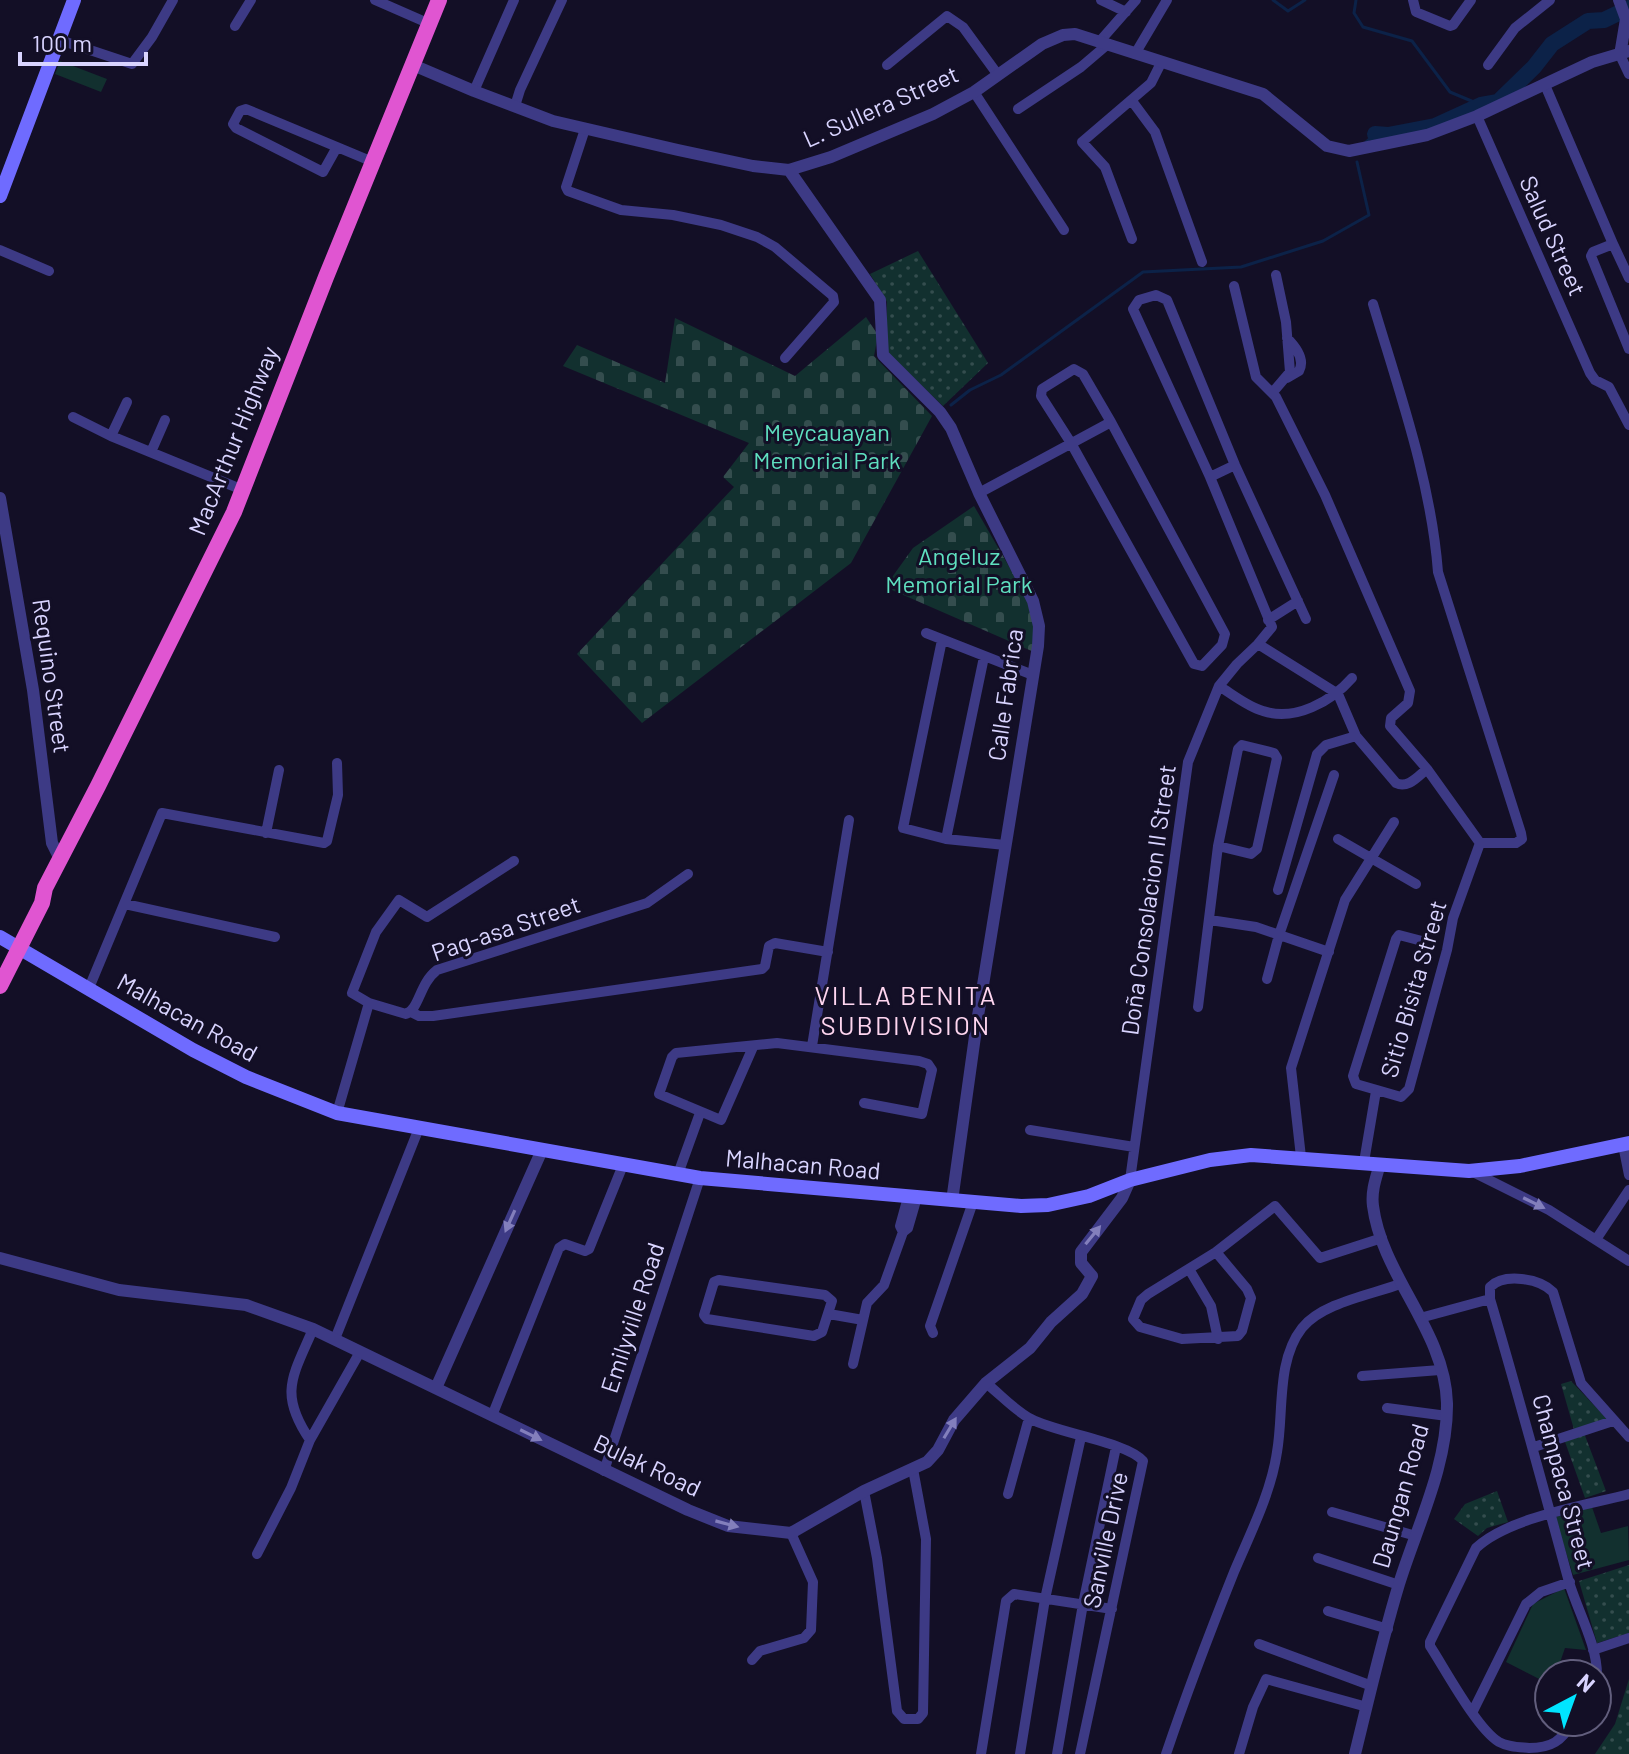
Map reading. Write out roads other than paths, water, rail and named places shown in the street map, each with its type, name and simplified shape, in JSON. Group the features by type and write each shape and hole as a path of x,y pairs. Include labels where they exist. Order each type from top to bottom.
{"highway":[{"name":"MacArthur Highway","path":"0,964 10,943 42,903 45,888 197,588 243,490 439,0"},
{"name":"MacArthur Highway","path":"0,986 10,943"}],"main road":[{"path":"0,196 74,0"},
{"name":"Malhacan Road","path":"10,943 246,1077 337,1113 700,1178 1021,1206 1048,1205 1089,1196 1130,1180 1210,1160 1251,1155 1469,1171 1520,1166 1626,1144"}],"street":[{"path":"60,40 132,64 173,0"},
{"path":"235,26 251,0"},
{"path":"375,0 430,24"},
{"path":"474,91 514,0"},
{"path":"515,106 541,40 562,0"},
{"path":"1101,0 1126,12"},
{"path":"1018,109 1081,67 1104,43 1136,0"},
{"path":"1135,54 1167,0"},
{"path":"1413,0 1416,12 1450,26 1471,0"},
{"path":"1488,65 1515,28 1550,0"},
{"path":"1619,1 1626,19 1624,53 1629,74"},
{"path":"887,65 947,16 963,27 998,75"},
{"name":"L. Sullera Street","path":"413,65 553,121 753,166 789,170 831,157 909,125 974,92 1042,44 1063,35 1075,34 1263,94 1336,150 1366,149 1412,139 1477,116 1592,62 1624,53"},
{"path":"1132,239 1105,167 1082,142 1151,83 1161,63"},
{"path":"1545,85 1629,278"},
{"path":"974,92 1064,230"},
{"path":"1132,101 1155,132 1202,262"},
{"path":"337,147 323,172 233,124 240,111 246,109 373,162"},
{"name":"Salud Street","path":"1477,116 1590,373 1595,380 1609,387 1629,425"},
{"path":"585,129 566,187 568,191 621,210 673,215 721,225 757,237 775,247 833,296 834,302 785,358"},
{"name":"Calle Fabrica","path":"789,170 880,300 883,355 944,417 1035,606 1039,632 952,1201"},
{"path":"1613,244 1593,252 1591,256 1624,325 1629,349"},
{"path":"0,250 49,271"},
{"path":"1273,392 1290,372 1276,275"},
{"path":"1234,286 1256,377 1273,392 1325,495 1410,691 1408,703 1391,718 1390,726 1427,769 1480,843 1516,843 1522,839 1521,833 1438,572 1435,537 1405,409 1373,304"},
{"path":"1306,619 1235,465 1167,300 1156,295 1139,300 1133,309 1210,477 1272,627 1258,644 1338,694 1356,736 1396,783 1408,785 1427,769"},
{"path":"1074,369 1083,374 1111,422 1225,634 1222,645 1202,666 1194,664 1040,393 1074,369"},
{"path":"111,436 127,402"},
{"path":"73,417 111,436 243,490"},
{"path":"151,452 165,420"},
{"path":"979,493 1111,422"},
{"path":"1210,477 1235,465"},
{"name":"Requino Street","path":"0,498 2,526 33,690 52,843 60,859"},
{"path":"1268,620 1298,601"},
{"path":"926,633 1033,675"},
{"path":"942,640 903,824 906,831 1005,845"},
{"name":"Doña Consolacion II Street","path":"1130,1180 1188,762 1219,686 1258,644"},
{"path":"946,839 984,657"},
{"path":"1219,686 1262,711 1282,713 1303,711 1338,694 1352,678"},
{"path":"1278,890 1317,754 1326,745 1356,736"},
{"path":"1198,1007 1218,846 1240,747 1274,753 1277,758 1257,849 1251,854 1218,846"},
{"path":"89,988 162,813 320,843 327,841 338,795 337,763"},
{"path":"266,833 279,770"},
{"path":"1267,979 1334,775"},
{"path":"812,1046 849,820"},
{"path":"1301,1157 1291,1068 1345,900 1394,822"},
{"path":"1338,839 1416,884"},
{"name":"Sitio Bisita Street","path":"1364,1162 1376,1091 1401,1097 1409,1089 1453,918 1480,843"},
{"path":"514,861 427,917 399,900 376,932 352,993 369,1003 406,1014 433,1016 762,969 769,946 775,943 828,952"},
{"name":"Pag-asa Street","path":"411,1012 428,977 437,970 647,903 688,874"},
{"path":"125,904 275,937"},
{"path":"1210,920 1256,927 1329,952"},
{"path":"1376,1091 1356,1084 1353,1076 1396,939 1399,935 1405,935 1422,941"},
{"path":"337,1113 369,1003"},
{"path":"753,1047 723,1119 700,1113 659,1094 672,1057 685,1051 777,1043 919,1061 928,1064 932,1070 922,1114 864,1103"},
{"path":"678,1174 700,1113"},
{"path":"335,1339 419,1128"},
{"path":"1030,1130 1134,1147"},
{"path":"1626,1144 1629,1175"},
{"path":"436,1388 542,1150"},
{"name":"Daungan Road","path":"1355,1754 1399,1585 1441,1455 1447,1416 1446,1388 1440,1370 1420,1318 1400,1284 1373,1206 1380,1164"},
{"path":"492,1416 559,1248 565,1244 585,1251 589,1249 623,1165"},
{"path":"1469,1171 1549,1210 1629,1261"},
{"name":"Emilyville Road","path":"604,1471 700,1178"},
{"path":"752,1660 760,1651 804,1638 811,1630 813,1582 791,1533 864,1491 927,1462 938,1450 954,1420 986,1383 1030,1348 1051,1322 1088,1286 1092,1276 1081,1263 1081,1252 1122,1198 1130,1180"},
{"path":"1597,1238 1629,1190"},
{"path":"853,1364 870,1298 887,1278 903,1232 908,1228 913,1197"},
{"path":"933,1333 930,1326 973,1202"},
{"path":"1216,1252 1251,1298 1242,1331 1234,1337 1182,1339 1140,1327 1133,1319 1141,1300 1160,1284 1216,1252 1275,1206 1320,1258 1382,1238"},
{"name":"Bulak Road","path":"0,1258 119,1290 246,1305 335,1339 604,1471 728,1526 791,1533"},
{"path":"1189,1269 1211,1306 1218,1339"},
{"path":"719,1280 825,1295 832,1301 829,1314 822,1332 814,1336 707,1319 704,1315 714,1282 719,1280"},
{"path":"1420,1318 1490,1299 1490,1287 1497,1281 1532,1280 1546,1285 1553,1292 1581,1383 1629,1437"},
{"path":"1166,1754 1193,1675 1262,1503 1277,1455 1291,1347 1300,1330 1316,1314 1400,1284"},
{"name":"Champaca Street","path":"1490,1299 1594,1658"},
{"path":"829,1314 863,1320"},
{"path":"310,1440 293,1410 292,1386 293,1376 313,1329"},
{"path":"257,1554 291,1488 310,1440 360,1352"},
{"path":"1362,1376 1440,1370"},
{"name":"Sanville Drive","path":"986,1383 1029,1418 1116,1447 1140,1457 1143,1465 1080,1754"},
{"path":"1387,1408 1447,1416"},
{"path":"1008,1494 1029,1418"},
{"path":"1534,1447 1613,1421"},
{"path":"1020,1754 1045,1599 1081,1437"},
{"path":"1057,1754 1083,1604 1116,1447"},
{"path":"864,1491 877,1558 897,1711 904,1719 918,1719 923,1713 926,1539 913,1469"},
{"path":"1563,1738 1551,1746 1509,1746 1490,1736 1430,1642 1476,1548 1505,1528 1629,1494"},
{"path":"1332,1512 1416,1536"},
{"path":"1318,1558 1399,1585"},
{"path":"1473,1711 1526,1604 1541,1592 1570,1582"},
{"path":"981,1754 1006,1601 1014,1594 1112,1609"},
{"path":"1328,1611 1388,1629"},
{"path":"1593,1650 1629,1638"},
{"path":"1259,1644 1372,1686"},
{"path":"1239,1754 1253,1707 1266,1679 1367,1707"}],"waterway":[{"path":"1273,0 1288,11 1305,0"},
{"path":"1356,0 1354,13 1363,27 1412,41 1450,92 1481,105"},
{"path":"1375,134 1388,135 1435,126 1481,105 1498,102 1534,67 1552,44 1588,21 1604,20 1629,8"},
{"path":"1366,142 1375,134"},
{"path":"951,405 970,390 1001,375 1143,272 1241,267 1323,241 1369,215 1357,162"}],"district":[{"name":"VILLA BENITA SUBDIVISION","path":"906,1011"}],"park label":[{"name":"Meycauayan Memorial Park","path":"827,447"},
{"name":"Angeluz Memorial Park","path":"959,571"}]}
